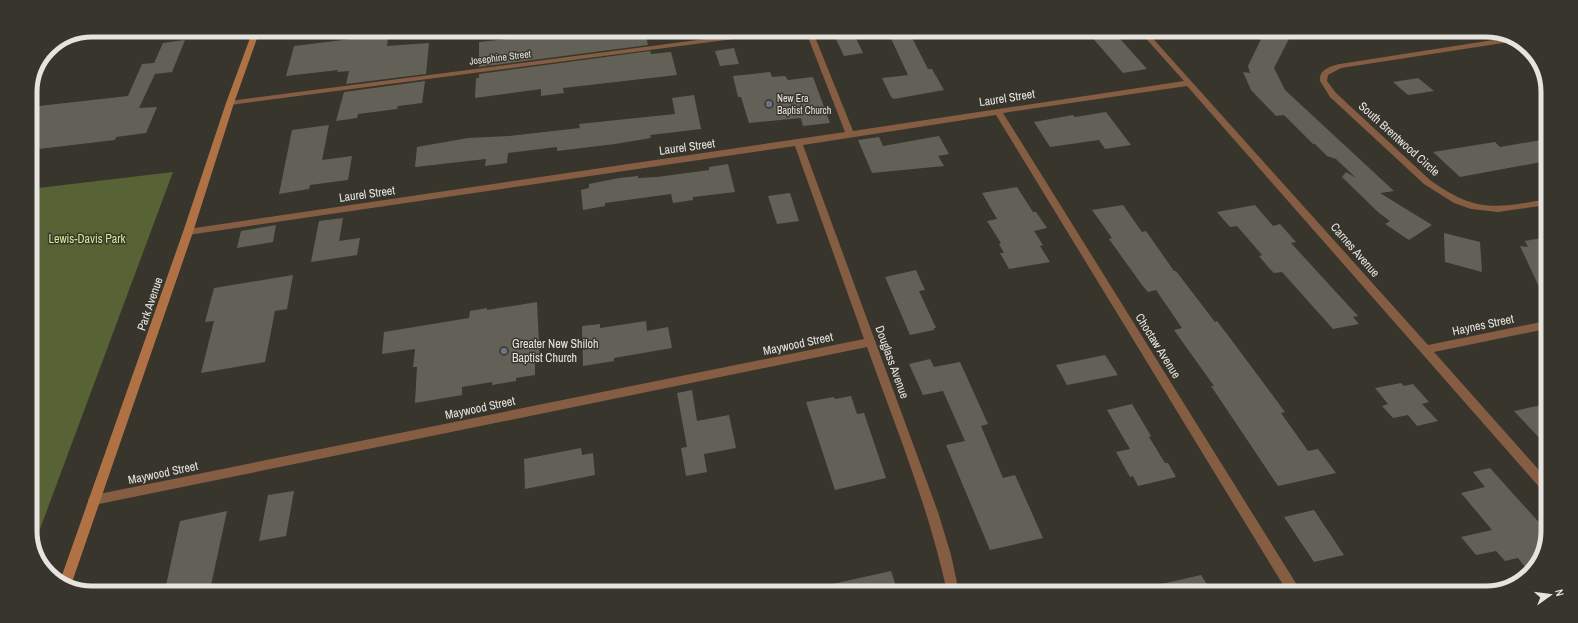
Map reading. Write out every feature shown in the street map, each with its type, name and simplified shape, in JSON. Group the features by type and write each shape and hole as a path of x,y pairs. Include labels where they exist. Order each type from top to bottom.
{"main road":[{"name":"Park Avenue","path":"67,579 188,232 230,103 254,37"}],"street":[{"name":"Josephine Street","path":"230,103 734,37"},
{"path":"811,37 850,134"},
{"name":"Carnes Avenue","path":"1148,37 1541,480"},
{"name":"South Brentwood Circle","path":"1505,40 1340,66 1327,70 1323,75 1323,81 1326,88 1427,182 1440,192 1472,207 1499,210 1541,203"},
{"name":"Laurel Street","path":"188,232 798,143 1189,83"},
{"name":"Choctaw Avenue","path":"998,112 1292,586"},
{"name":"Douglass Avenue","path":"798,143 932,512 945,555 952,586"},
{"name":"Haynes Street","path":"1425,350 1541,326"},
{"name":"Maywood Street","path":"94,500 871,342"}],"green space":[{"name":"Lewis-Davis Park","path":"173,172 37,536 37,535 37,188"}],"building":[{"path":"352,37 388,37 387,46 429,43 426,74 346,84 349,71 337,72 338,70 286,76 294,46 351,39"},
{"path":"508,37 646,37 648,45 479,67 479,42 508,39"},
{"path":"835,37 855,37 863,53 844,56"},
{"path":"890,37 912,37 928,69 932,69 944,90 894,99 891,97 882,78 908,75"},
{"path":"1092,37 1118,37 1147,69 1123,73"},
{"path":"1262,37 1290,37 1274,68 1285,90 1394,191 1380,193 1432,225 1409,240 1385,224 1390,221 1379,213 1342,177 1346,172 1356,178 1336,159 1327,156 1315,144 1313,144 1284,115 1276,116 1251,90 1243,72 1250,73 1248,66"},
{"path":"185,40 172,72 155,74 139,108 157,107 146,133 116,137 115,140 37,149 37,106 128,96 142,64 154,63 163,43"},
{"path":"734,48 739,64 720,66 715,51"},
{"path":"650,51 651,54 671,52 677,75 563,88 564,93 541,96 541,89 475,98 476,78 479,78 479,74"},
{"name":"New Era Baptist Church","path":"770,72 772,77 785,76 788,80 813,77 830,123 803,126 801,118 749,123 741,97 738,97 733,76"},
{"path":"1418,78 1434,91 1408,95 1393,82"},
{"path":"425,81 422,103 398,106 397,109 358,114 357,118 336,121 344,92"},
{"path":"694,95 701,129 650,135 651,138 615,144 557,151 557,147 508,153 507,163 485,166 486,159 415,167 417,147 468,138 509,136 580,128 579,124 675,114 672,98"},
{"path":"1106,112 1131,145 1105,149 1099,140 1050,147 1034,122 1073,115 1075,117"},
{"path":"329,125 322,160 352,156 348,180 310,185 309,189 279,194 292,130"},
{"path":"939,136 949,154 938,156 944,166 872,173 858,140 879,137 883,146"},
{"path":"1541,140 1541,162 1460,177 1433,152 1495,142 1500,147"},
{"path":"728,164 735,192 693,197 693,200 673,203 671,194 605,203 605,206 583,210 581,190 589,188 589,184 619,178 638,176 638,178 657,177 709,170 709,167"},
{"path":"1017,187 1033,212 1036,212 1047,228 1034,231 1043,245 1040,246 1050,262 1009,269 1000,253 1004,253 999,244 1001,243 987,221 997,219 982,193"},
{"path":"790,193 799,221 777,224 768,196"},
{"path":"1123,205 1142,232 1146,231 1174,271 1176,271 1215,322 1217,321 1233,342 1285,412 1281,413 1308,451 1318,449 1336,473 1278,486 1211,386 1214,386 1174,330 1182,328 1156,290 1148,292 1142,285 1109,239 1112,238 1092,210"},
{"path":"1255,205 1273,226 1280,224 1296,242 1291,243 1358,316 1353,317 1359,324 1333,329 1282,272 1274,273 1269,268 1259,256 1262,255 1237,226 1230,227 1217,212"},
{"path":"343,218 339,241 360,238 357,255 311,262 319,221"},
{"path":"276,225 273,242 237,248 241,231"},
{"path":"1444,233 1480,242 1482,272 1445,262"},
{"path":"1541,238 1541,291 1520,246 1528,247 1525,241"},
{"path":"916,270 925,290 919,291 936,328 934,328 934,330 910,335 885,277"},
{"path":"293,275 287,309 275,311 265,362 201,373 214,321 205,322 214,288"},
{"name":"Greater New Shiloh Baptist Church","path":"537,302 540,362 535,363 535,375 516,378 516,381 492,385 492,382 462,387 462,395 415,403 417,367 413,367 415,349 382,354 384,332 469,318 470,311 487,308 487,310"},
{"path":"646,321 647,331 668,327 672,348 614,358 614,361 583,366 582,326 600,324 600,328"},
{"path":"1105,355 1118,375 1067,385 1056,365"},
{"path":"930,359 934,367 960,362 988,424 981,426 1003,478 1015,475 1043,538 990,550 946,445 965,441 943,391 923,395 909,364"},
{"path":"1401,383 1404,386 1413,384 1429,402 1422,404 1438,421 1417,426 1408,415 1393,418 1382,406 1388,404 1375,388"},
{"path":"692,390 697,421 729,415 736,448 704,454 707,472 686,476 681,448 687,447 677,393"},
{"path":"851,396 857,414 864,413 886,478 835,490 806,402 834,397 835,399"},
{"path":"1132,404 1151,436 1149,437 1165,463 1168,463 1176,477 1138,486 1133,476 1130,477 1116,452 1130,449 1107,410"},
{"path":"1541,405 1541,440 1514,411"},
{"path":"581,448 582,455 593,453 595,475 525,489 524,459"},
{"path":"1490,468 1541,525 1538,549 1534,559 1526,569 1518,558 1505,561 1496,551 1476,555 1461,537 1492,530 1461,493 1485,487 1473,472"},
{"path":"294,491 286,536 259,541 268,495"},
{"path":"1314,510 1344,555 1314,562 1284,517"},
{"path":"227,511 211,586 166,586 180,521"},
{"path":"891,571 896,586 828,586"},
{"path":"1201,575 1208,586 1153,586"}],"place":[{"name":"New Era Baptist Church","path":"769,104"},
{"name":"Greater New Shiloh Baptist Church","path":"504,351"}]}
